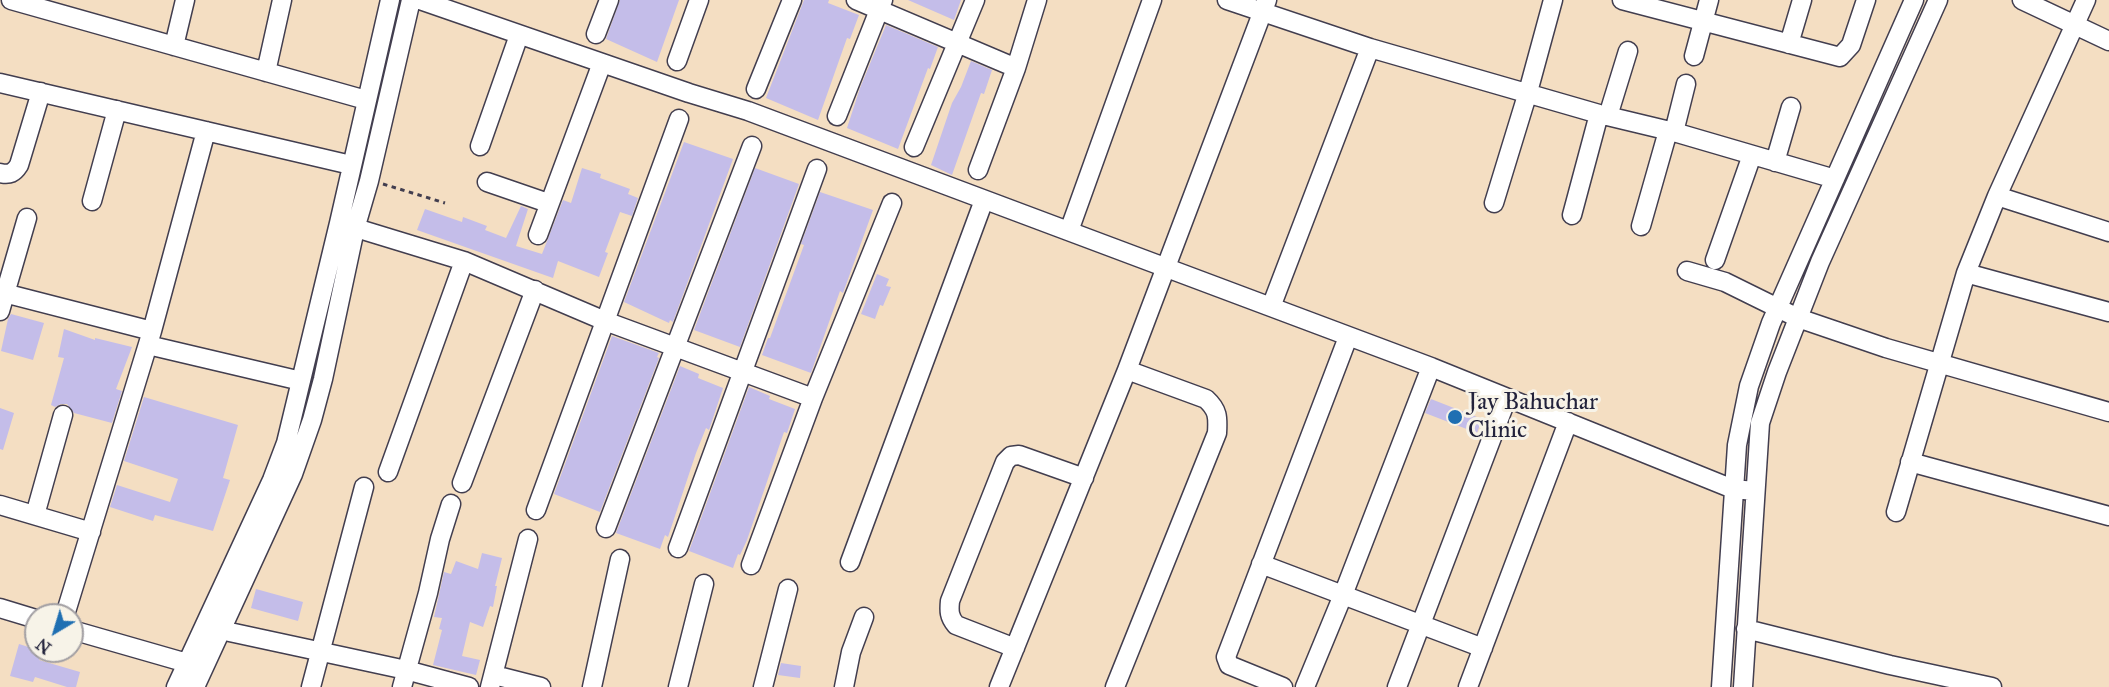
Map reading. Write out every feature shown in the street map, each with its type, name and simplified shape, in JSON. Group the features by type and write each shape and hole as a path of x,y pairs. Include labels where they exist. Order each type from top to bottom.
{"street":[{"path":"11,0 49,5 174,46 366,100"},
{"path":"174,46 185,0"},
{"path":"266,72 282,0"},
{"path":"176,687 187,663 213,629 293,474 304,443 323,379 347,226 351,165 390,0"},
{"path":"195,687 213,629 286,443 347,226 369,181 411,0"},
{"path":"420,0 748,111 1431,368 1733,489 1755,491"},
{"path":"596,34 609,0"},
{"path":"677,61 699,0"},
{"path":"756,89 792,0"},
{"path":"856,0 881,4 958,45 1016,68"},
{"path":"914,147 975,0"},
{"path":"978,170 1016,68 1037,0"},
{"path":"1068,231 1152,0"},
{"path":"1227,0 1265,6 1370,48 1835,179"},
{"path":"1494,203 1553,0"},
{"path":"1622,0 1840,57 1851,45 1866,0"},
{"path":"1694,56 1709,0"},
{"path":"1789,44 1802,0"},
{"path":"1721,687 1733,489 1737,445 1747,395 1778,309 1914,0"},
{"path":"1743,687 1760,423 1777,372 1820,262 1938,0"},
{"path":"2022,0 2109,41"},
{"path":"1896,512 1966,273 1997,196 2086,0"},
{"path":"837,116 881,4"},
{"path":"1002,686 1015,648 1167,267 1265,6"},
{"path":"480,146 519,34"},
{"path":"1270,307 1370,48"},
{"path":"1572,215 1603,115 1628,51"},
{"path":"538,235 602,63"},
{"path":"0,83 351,165"},
{"path":"1641,226 1686,84"},
{"path":"0,173 15,172 19,165 40,92"},
{"path":"1775,162 1791,106"},
{"path":"92,201 117,110"},
{"path":"536,510 680,118"},
{"path":"69,603 150,338 206,131"},
{"path":"606,528 752,146"},
{"path":"1715,260 1752,155"},
{"path":"678,548 817,169"},
{"path":"487,182 548,203"},
{"path":"1997,196 2106,224"},
{"path":"850,562 984,200"},
{"path":"751,565 813,398 892,202"},
{"path":"27,218 2,299 302,381"},
{"path":"347,226 464,261 605,321 813,398"},
{"path":"388,472 464,261"},
{"path":"1687,271 1725,282 1798,318 1886,348 2109,412"},
{"path":"1966,273 2109,312"},
{"path":"462,483 535,290"},
{"path":"1283,687 1229,665 1226,657 1348,337"},
{"path":"1305,687 1431,368"},
{"path":"1115,687 1217,433 1218,418 1216,408 1206,399 1127,370"},
{"path":"1397,687 1507,398"},
{"path":"35,515 63,415"},
{"path":"1468,687 1568,422"},
{"path":"1015,648 956,625 951,619 949,610 950,601 1005,462 1011,456 1019,455 1084,478"},
{"path":"1910,462 2109,516"},
{"path":"311,687 364,487"},
{"path":"404,678 451,504"},
{"path":"0,505 91,532"},
{"path":"528,539 492,681 541,687"},
{"path":"592,687 620,559"},
{"path":"1261,564 1483,648"},
{"path":"678,687 704,584"},
{"path":"763,687 789,589"},
{"path":"0,608 24,615"},
{"path":"844,687 851,652 864,616"},
{"path":"213,629 321,651 404,678 469,687"},
{"path":"1746,629 1890,665 1992,687"},
{"path":"84,633 187,663"}],"path":[{"path":"369,181 445,203"}],"building":[{"path":"620,0 679,0 657,62 606,39"},
{"path":"804,0 829,0 828,3 859,15 850,39 847,38 818,120 766,98"},
{"path":"908,0 961,0 954,20"},
{"path":"886,25 938,47 898,149 847,128 860,88"},
{"path":"971,61 992,70 984,94 981,93 952,175 931,165 952,103"},
{"path":"684,142 733,159 673,322 670,320 669,323 624,302"},
{"path":"582,168 601,174 600,178 630,189 628,194 638,198 632,216 620,212 605,252 608,253 599,277 558,261 553,278 417,230 425,209 462,222 463,217 487,226 485,230 506,238 521,206 528,209 516,246 542,254 563,200 571,203"},
{"path":"755,168 799,184 740,347 694,330"},
{"path":"820,192 873,210 843,293 840,291 811,373 762,355 804,245 801,244"},
{"path":"877,274 889,279 886,286 891,287 875,319 861,314"},
{"path":"11,314 44,323 33,360 1,351"},
{"path":"64,329 95,340 95,338 132,347 116,389 122,391 112,423 74,413 67,404 55,407 51,405 64,358 58,357"},
{"path":"612,336 659,353 657,357 659,358 600,512 554,494"},
{"path":"680,366 699,374 698,378 723,388 709,430 706,428 696,453 668,537 665,535 660,549 616,533"},
{"path":"749,387 770,396 769,399 795,409 787,433 784,432 747,540 733,568 689,551"},
{"path":"144,397 238,425 223,478 230,480 213,531 155,515 153,521 110,507 117,485 170,502 178,479 124,461"},
{"path":"1431,399 1482,419 1477,433 1425,413"},
{"path":"0,408 14,413 3,450 0,449"},
{"path":"482,553 502,558 495,586 497,586 493,607 490,606 483,627 470,622 462,656 480,660 476,675 433,665 442,630 439,629 442,618 434,617 444,572 451,574 456,561 478,569"},
{"path":"256,589 303,602 298,621 251,608"},
{"path":"19,644 24,646 24,663 49,663 80,672 76,687 67,687 35,677 33,682 10,676"},
{"path":"781,663 801,666 800,678 778,675"}],"place":[{"name":"Jay Bahuchar Clinic","path":"1455,417"}]}
